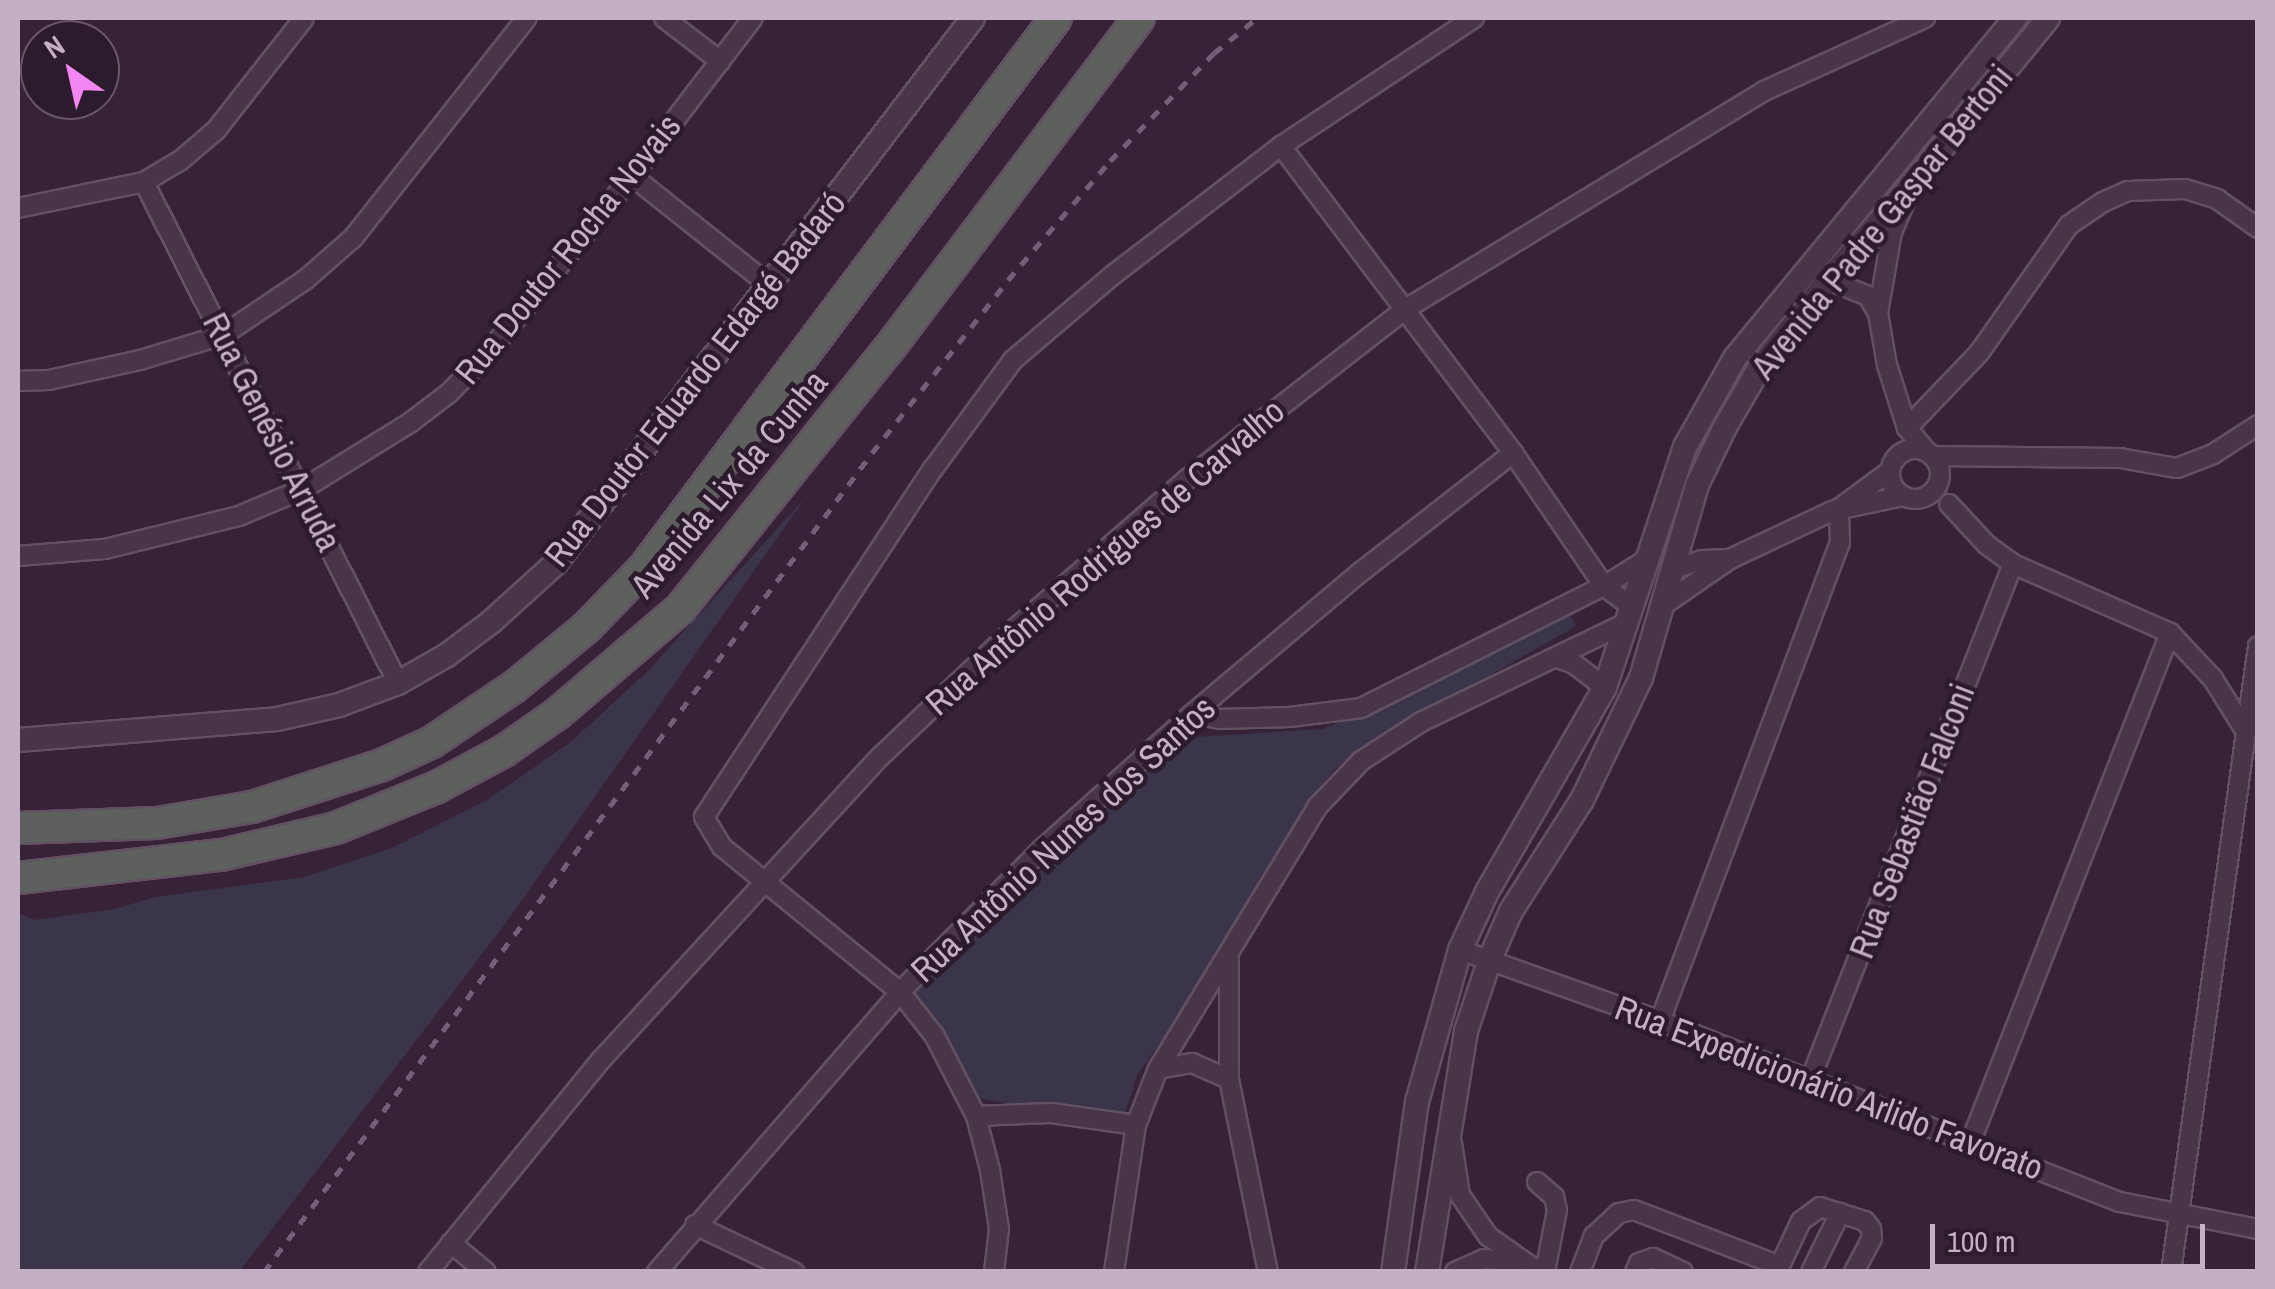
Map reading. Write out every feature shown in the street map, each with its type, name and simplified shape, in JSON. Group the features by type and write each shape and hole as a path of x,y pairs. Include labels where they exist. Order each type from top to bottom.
{"highway":[{"name":"Avenida Lix da Cunha","path":"18,828 76,829 157,823 252,807 382,765 432,742 514,687 588,627 644,568 1056,18"},
{"name":"Avenida Lix da Cunha","path":"18,878 222,855 336,828 437,787 504,752 557,714 681,608 888,350 1139,18"},
{"path":"18,841 76,829"}],"street":[{"path":"18,208 144,182 180,160 216,130 304,18"},
{"path":"18,381 49,380 140,360 222,336 305,280 352,238 527,18"},
{"path":"664,18 720,61"},
{"name":"Rua Doutor Rocha Novais","path":"18,556 105,549 185,532 303,489 375,447 450,393 549,281 753,18"},
{"name":"Rua Doutor Eduardo Edargé Badaró","path":"18,740 277,720 339,705 398,683 476,633 556,563 973,18"},
{"path":"994,1272 999,1229 976,1116 934,1035 900,992 722,847 704,817 932,470 1013,360 1113,275 1281,146 1474,18"},
{"name":"Rua Antônio Rodrigues de Carvalho","path":"428,1272 602,1059 762,881 881,756 1098,554 1286,398 1404,310 1764,91 1925,18"},
{"name":"Avenida Padre Gaspar Bertoni","path":"1393,1272 1417,1102 1460,950 1488,890 1604,687 1685,447 1735,358 2015,18"},
{"name":"Avenida Padre Gaspar Bertoni","path":"1427,1272 1448,1120 1466,1031 1490,959 1511,911 1598,766 1641,678 1697,486 1724,427 1757,372 1828,280 1912,185 2048,18"},
{"path":"1281,146 1513,453 1627,615"},
{"path":"632,176 769,284"},
{"name":"Rua Genésio Arruda","path":"144,182 398,683"},
{"path":"1912,185 1892,232 1878,313 1887,365 1907,428 1929,454 1949,504 1987,545 2013,564 2170,633 2213,679 2246,732"},
{"path":"1114,1272 1136,1125 1158,1069 1318,806 1362,761 1422,722 1557,658 1627,615 1662,606 1730,559 1839,508 1890,471 1902,452 1907,428 1978,353 2069,225 2103,202 2128,191 2184,189 2217,199 2258,228"},
{"path":"1828,280 1868,296 1878,313"},
{"path":"1902,452 1969,460 2120,458 2178,468 2213,454 2258,424"},
{"name":"Rua Antônio Nunes dos Santos","path":"657,1272 900,992 1041,850 1192,714 1362,570 1513,453"},
{"path":"1924,496 1940,479 1969,460"},
{"path":"1890,471 1894,488 1903,496"},
{"path":"1839,508 1903,496 1924,496 1949,504"},
{"path":"1660,1021 1840,542 1839,508"},
{"path":"1192,714 1219,719 1290,717 1361,708 1604,586 1644,561 1676,568 1702,560 1730,559"},
{"name":"Rua Sebastião Falconi","path":"1811,1078 2013,564"},
{"path":"1970,1140 2170,633"},
{"path":"2171,1272 2258,646"},
{"path":"1557,658 1574,664 1604,687"},
{"name":"Rua Expedicionário Arlido Favorato","path":"1460,950 1811,1078 2120,1202 2258,1229"},
{"path":"1229,955 1229,1079 1268,1272"},
{"path":"1158,1069 1192,1063 1229,1079"},
{"path":"976,1116 1051,1113 1136,1125"},
{"path":"1448,1120 1460,1195 1488,1236 1521,1262 1542,1272 1554,1242 1557,1210 1554,1197 1537,1182"},
{"path":"1580,1272 1594,1236 1619,1213 1634,1210 1778,1269 1809,1211 1820,1207 1864,1221 1871,1228 1872,1238 1854,1272"},
{"path":"1811,1272 1840,1213"},
{"path":"696,1225 794,1272"},
{"path":"450,1244 486,1272"},
{"path":"1634,1272 1639,1262 1652,1258 1683,1272"},
{"path":"1455,1272 1521,1262"}],"shaded area":[{"path":"806,497 508,920 240,1271 18,1271 18,913 34,920 115,909 155,897 304,877 392,848 487,800 572,741 649,670"},
{"path":"1567,609 1576,626 1354,753 1333,771 1301,812 1205,970 1197,992 1137,1075 1125,1114 1094,1119 973,1097 912,993 1180,738 1322,729 1372,710"}],"railway":[{"path":"264,1272 872,453 1008,280 1110,161 1214,53 1257,18"}]}
